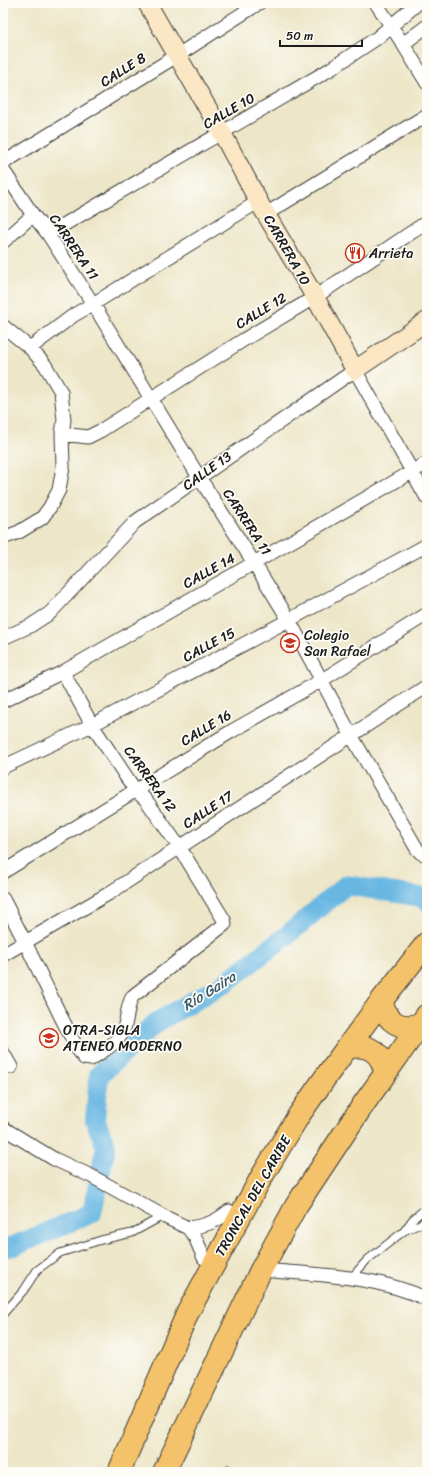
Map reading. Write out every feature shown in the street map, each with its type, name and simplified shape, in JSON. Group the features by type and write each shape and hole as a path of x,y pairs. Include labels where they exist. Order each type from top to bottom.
{"highway":[{"name":"TRONCAL DEL CARIBE","path":"119,1472 188,1312 261,1178 299,1115 382,1000 427,943"},
{"path":"382,1000 387,1014 398,1024 413,1026 424,1020"},
{"path":"164,1472 261,1270 296,1206 363,1104 424,1020"},
{"path":"348,1048 363,1046 370,1049 381,1058 386,1073"},
{"path":"160,1377 179,1316 204,1258 229,1211 262,1161 299,1115"}],"main road":[{"name":"CARRERA 10","path":"146,3 178,55 262,207 355,370"},
{"name":"CALLE 13","path":"355,370 427,321"}],"street":[{"name":"CALLE 8","path":"3,163 259,3"},
{"path":"376,3 427,83"},
{"name":"CALLE 10","path":"48,234 329,70 377,38 418,3"},
{"path":"403,44 427,26"},
{"path":"30,348 74,315 262,207 427,115"},
{"name":"CARRERA 11","path":"3,170 33,215 48,234 93,304 199,477 254,563 289,620 351,735 417,849 420,853 427,855"},
{"path":"3,242 33,215"},
{"name":"CALLE 12","path":"62,434 88,437 100,431 314,297 427,222"},
{"path":"3,326 30,348 45,365 61,392 64,420 62,434 63,467 59,490 42,518 19,532 3,538"},
{"name":"CARRERA 10","path":"355,370 427,498"},
{"name":"CALLE 13","path":"3,638 30,626 50,613 135,522 355,370"},
{"name":"CALLE 14","path":"3,701 62,672 427,463"},
{"name":"CALLE 15","path":"3,767 92,725 427,546"},
{"name":"CALLE 16","path":"3,872 232,731 322,680 427,614"},
{"name":"CARRERA 12","path":"25,942 77,1048 84,1058 91,1059 118,1040 125,1029 129,1003 133,996 225,924 180,848 146,800 135,790 92,725 62,672"},
{"name":"CALLE 17","path":"3,954 108,894 427,686"},
{"path":"3,899 25,942"},
{"path":"3,1053 11,1067"},
{"path":"3,1128 54,1159 91,1176 142,1205 188,1228 210,1224 229,1211"},
{"path":"188,1228 197,1242 204,1258"},
{"path":"261,1270 352,1277 377,1282 413,1293 427,1300"}],"lane":[{"path":"404,1231 412,1220 427,1207"},
{"path":"3,1314 24,1290 37,1270 60,1253 101,1240 132,1233 163,1216"},
{"path":"352,1277 367,1260 404,1231 427,1220"}],"waterway":[{"name":"Río Gaira","path":"3,1248 14,1246 92,1213 106,1146 95,1120 99,1075 157,1022 222,985 286,936 346,885 421,897 427,901"}],"place":[{"name":"Arrieta","path":"355,253"},
{"name":"Colegio San Rafael","path":"290,643"},
{"name":"OTRA-SIGLA ATENEO MODERNO","path":"49,1038"}]}
